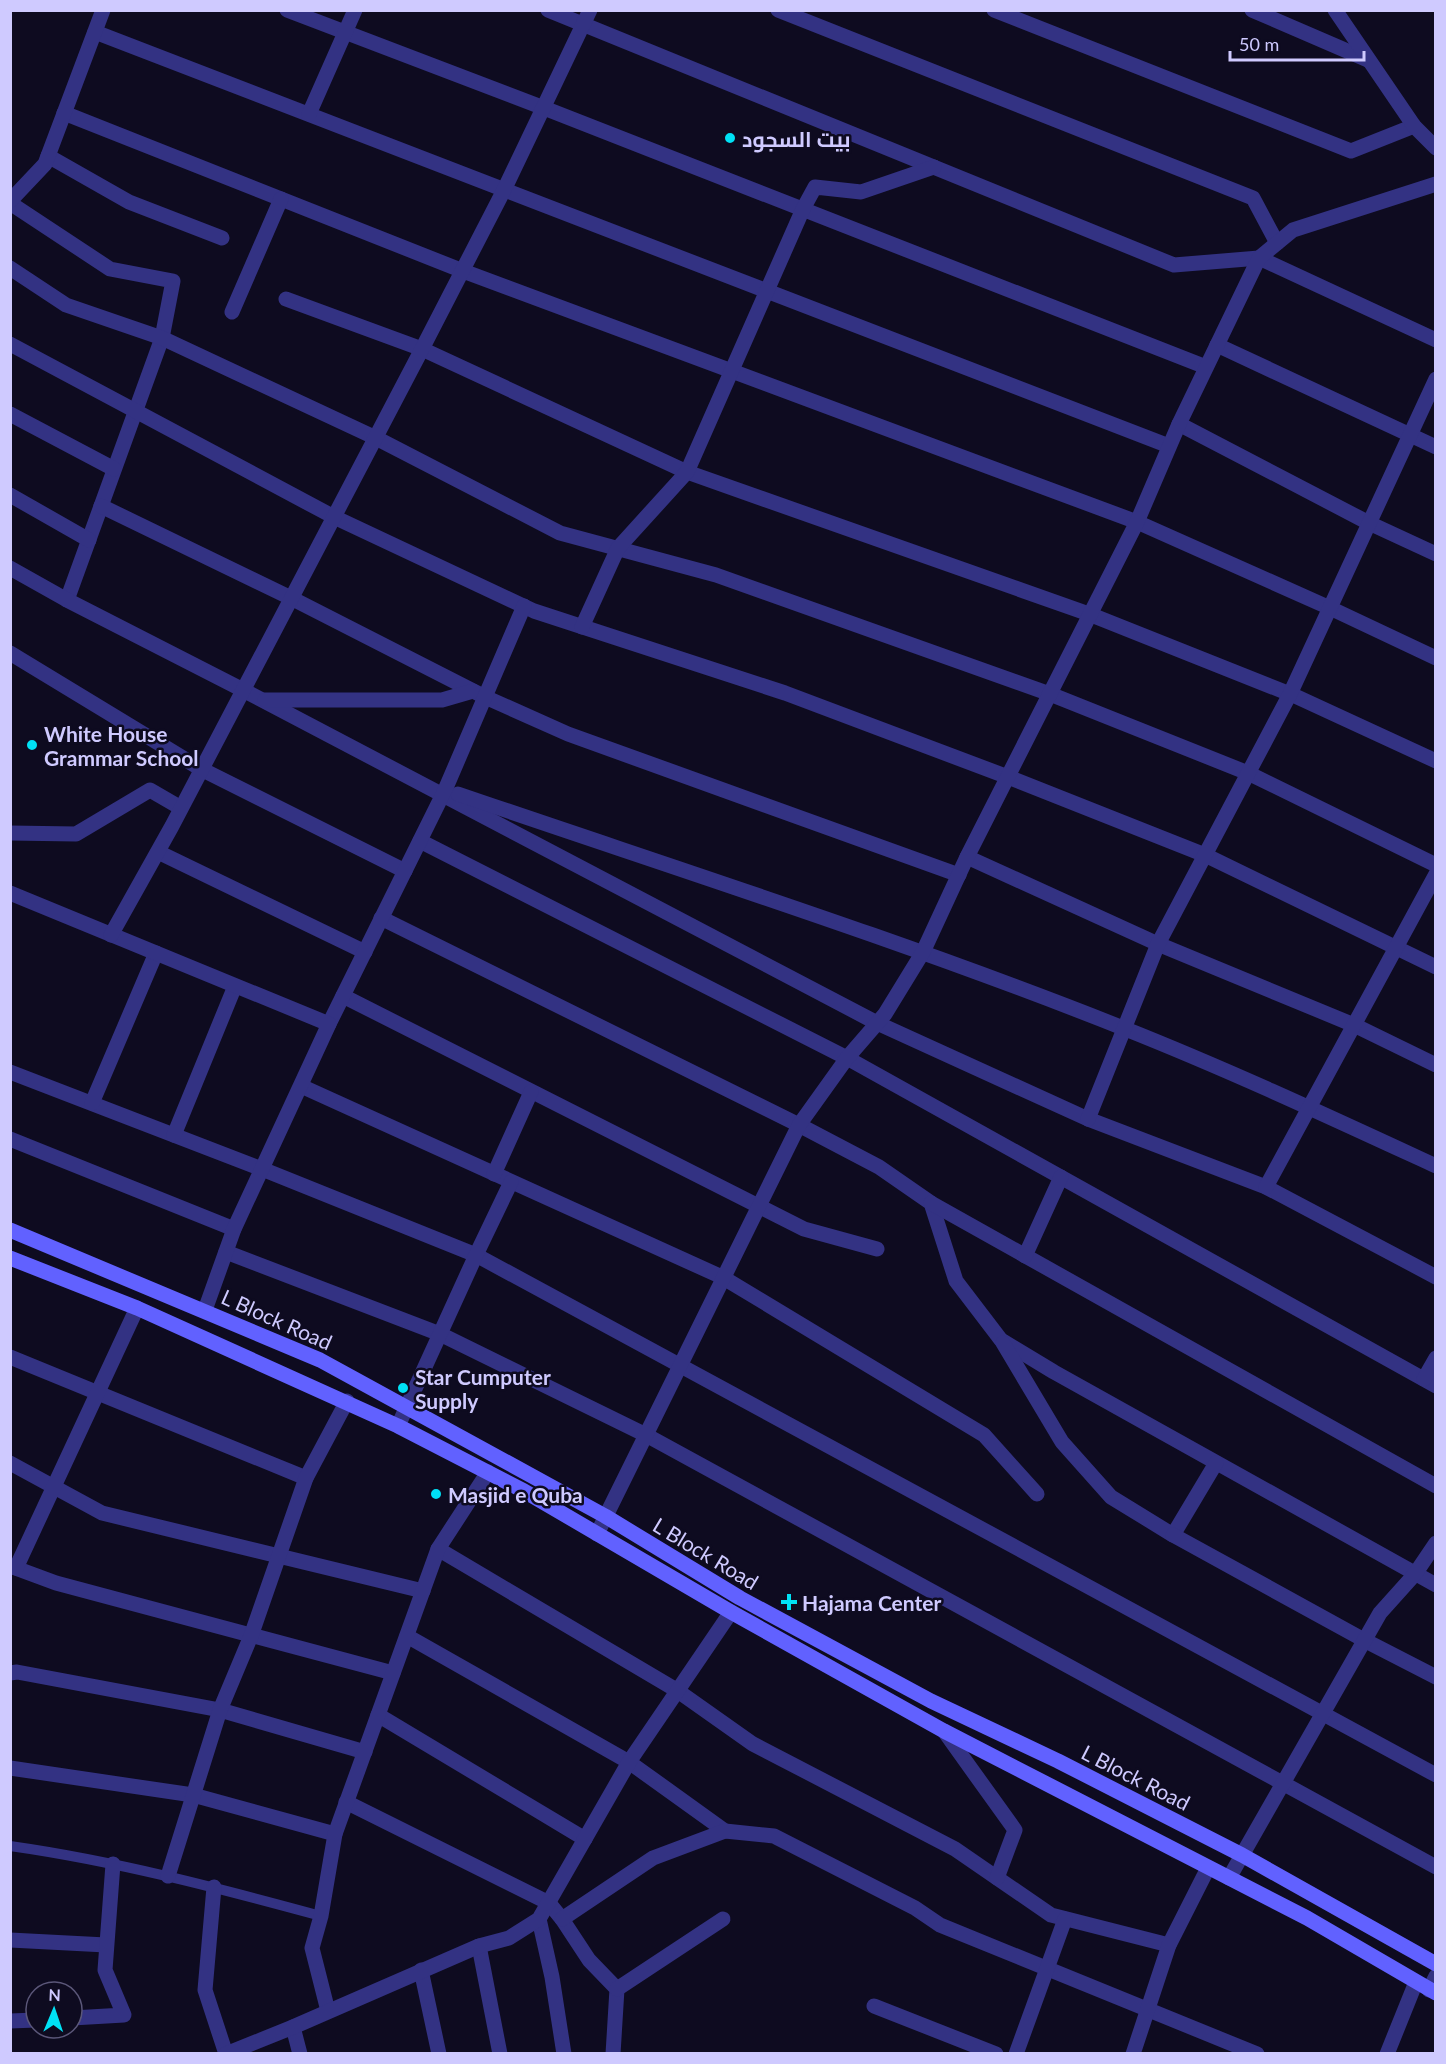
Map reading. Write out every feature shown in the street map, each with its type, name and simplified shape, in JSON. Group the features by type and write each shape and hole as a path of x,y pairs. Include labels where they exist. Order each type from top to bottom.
{"main road":[{"name":"L Block Road","path":"10,1230 320,1360 605,1516 740,1598 931,1701 1058,1761 1242,1855 1436,1964"},
{"name":"L Block Road","path":"10,1258 137,1308 399,1426 488,1472 944,1731 1307,1918 1416,1982 1434,1986"}],"street":[{"path":"67,600 162,338 173,281 110,269 10,202 45,164 103,10"},
{"path":"287,10 1206,367"},
{"path":"309,114 355,10"},
{"path":"548,10 587,17 934,167 1174,265 1259,258 1436,340"},
{"path":"778,10 1253,198 1277,243"},
{"path":"994,10 1351,151 1414,126"},
{"path":"1252,10 1368,60"},
{"path":"1335,10 1414,126 1436,148"},
{"path":"111,935 158,852 463,271 587,17"},
{"path":"95,32 1169,446"},
{"path":"64,113 463,271 1137,522 1436,658"},
{"path":"48,156 129,202 222,238"},
{"path":"582,627 618,548 687,472 803,209 815,187 861,192 934,167"},
{"path":"597,1534 799,1125 847,1058 885,1014 923,952 967,857 1137,522 1179,424 1259,258 1293,230 1436,184"},
{"path":"232,312 281,199"},
{"path":"10,268 66,305 162,338 376,438 560,533 716,575 1050,694 1248,773 1436,865"},
{"path":"286,299 422,349 687,472 1089,614 1290,694 1436,761"},
{"path":"10,344 334,517 524,606 785,693 1008,777 1205,855 1436,967"},
{"path":"1217,345 1436,447"},
{"path":"1088,1119 1158,944 1290,694 1436,379"},
{"path":"10,414 114,469"},
{"path":"1179,424 1369,523 1436,554"},
{"path":"10,495 89,540"},
{"path":"101,506 291,598 479,694 568,734 959,874"},
{"path":"10,568 67,600 443,792 877,1023 1088,1119 1266,1187 1436,1277"},
{"path":"205,1310 234,1229 329,1024 443,792 479,694 524,606"},
{"path":"10,653 201,770 405,871"},
{"path":"262,700 442,700 479,694"},
{"path":"10,833 76,834 150,790 181,808"},
{"path":"443,792 923,952 1124,1028 1436,1166"},
{"path":"420,841 847,1058 1430,1383 1436,1358"},
{"path":"158,852 365,952"},
{"path":"967,857 1158,944 1354,1025 1436,1065"},
{"path":"1266,1187 1436,874"},
{"path":"10,893 329,1024"},
{"path":"381,918 879,1167 931,1203 1436,1486"},
{"path":"92,1103 156,953"},
{"path":"174,1135 235,986"},
{"path":"343,996 757,1207 804,1229 877,1249"},
{"path":"10,1072 262,1169 476,1255 1436,1775"},
{"path":"301,1086 722,1277 984,1435 1037,1494"},
{"path":"494,1174 531,1092"},
{"path":"10,1139 234,1229"},
{"path":"1025,1256 1061,1177"},
{"path":"399,1426 476,1255 512,1182"},
{"path":"931,1203 956,1281 1001,1340 1062,1442 1111,1497 1173,1535 1436,1677"},
{"path":"226,1252 440,1334 646,1435 1436,1867"},
{"path":"137,1308 54,1487 13,1567 56,1583 393,1673"},
{"path":"1001,1340 1054,1372 1436,1585"},
{"path":"10,1357 306,1478"},
{"path":"168,1876 220,1710 251,1636 306,1478 347,1401"},
{"path":"10,1463 102,1513 423,1591"},
{"path":"1173,1535 1216,1463"},
{"path":"328,2011 312,1948 321,1916 335,1834 438,1549 488,1472"},
{"path":"1229,1878 1380,1613 1415,1574 1436,1543"},
{"path":"438,1549 678,1691 753,1744 955,1849 1051,1915 1169,1945"},
{"path":"214,1887 205,1990 226,2054 478,1946 509,1938 539,1919 629,1762 731,1612"},
{"path":"407,1636 629,1762 725,1831"},
{"path":"10,1673 17,1672 220,1710 365,1752"},
{"path":"378,1715 585,1839"},
{"path":"944,1731 1015,1830 997,1878"},
{"path":"10,1768 193,1795 335,1834"},
{"path":"346,1802 549,1903 590,1960 617,1989"},
{"path":"562,1919 653,1858 725,1831 774,1836 915,1908 940,1925 1257,2054"},
{"path":"84,2017 124,2015 105,1970 113,1864"},
{"path":"1133,2054 1169,1945 1208,1868"},
{"path":"539,1919 552,1977 564,2054"},
{"path":"1016,2054 1065,1919"},
{"path":"608,2053 617,1989 723,1920"},
{"path":"10,1940 106,1945"},
{"path":"478,1946 500,2054"},
{"path":"421,1970 439,2054"},
{"path":"1387,2054 1416,1982"},
{"path":"874,2006 996,2054"},
{"path":"293,2027 300,2054"}],"lane":[{"path":"10,1846 63,1853 168,1876 321,1916"}],"place":[{"name":"بیت السجود","path":"730,138"},
{"name":"White House Grammar School","path":"32,745"},
{"name":"Star Cumputer Supply","path":"403,1388"},
{"name":"Masjid e Quba","path":"436,1494"},
{"name":"Hajama Center","path":"789,1602"}]}
